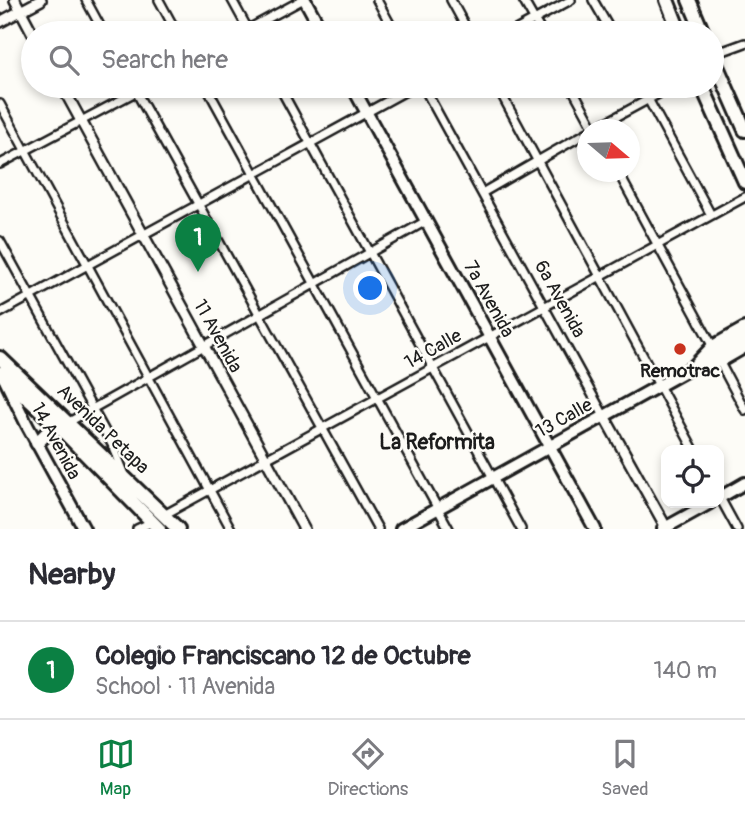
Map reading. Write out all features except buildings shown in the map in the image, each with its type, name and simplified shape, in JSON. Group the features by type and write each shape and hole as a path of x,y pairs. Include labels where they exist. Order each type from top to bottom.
{"main road":[{"path":"303,0 316,21"},
{"path":"667,0 675,21"},
{"path":"689,0 698,21"},
{"path":"724,82 745,130"},
{"name":"7a Avenida","path":"358,98 595,529"},
{"path":"707,98 745,182"},
{"path":"695,366 713,346 745,329"},
{"name":"13 Calle","path":"401,529 745,338"},
{"path":"695,366 719,361 745,346"},
{"name":"Avenida Petapa","path":"0,358 156,525"},
{"name":"Avenida Petapa","path":"1,373 65,425 178,529"},
{"name":"14 Avenida","path":"1,373 84,529"},
{"path":"37,443 47,433 65,425"},
{"path":"724,494 745,483"},
{"path":"665,529 701,508"}],"street":[{"path":"15,0 26,21"},
{"path":"0,22 41,0"},
{"path":"86,0 97,21"},
{"path":"159,0 170,21"},
{"path":"232,0 241,21"},
{"path":"266,21 303,0"},
{"path":"377,0 388,21"},
{"path":"451,0 462,21"},
{"path":"523,0 534,20 571,0"},
{"path":"593,0 605,21"},
{"path":"724,51 745,43"},
{"name":"11 Avenida","path":"68,98 304,529"},
{"path":"0,164 119,98"},
{"path":"139,98 378,529"},
{"path":"213,98 449,529"},
{"path":"285,98 521,529"},
{"path":"0,313 393,98"},
{"name":"6a Avenida","path":"431,98 665,529"},
{"path":"504,98 691,445"},
{"path":"577,98 587,119"},
{"path":"612,119 649,99 711,215"},
{"path":"0,104 231,529"},
{"path":"482,193 577,138"},
{"path":"623,182 713,346"},
{"name":"14 Calle","path":"137,529 156,525 164,515 745,197"},
{"path":"65,425 426,221"},
{"path":"0,241 114,448 127,480"},
{"path":"719,361 745,410"},
{"path":"724,506 737,529"}],"place":[{"name":"Colegio Franciscano 12 de Octubre","path":"198,272"},
{"name":"Remotrac","path":"680,349"}],"district":[{"name":"La Reformita","path":"437,442"}]}
